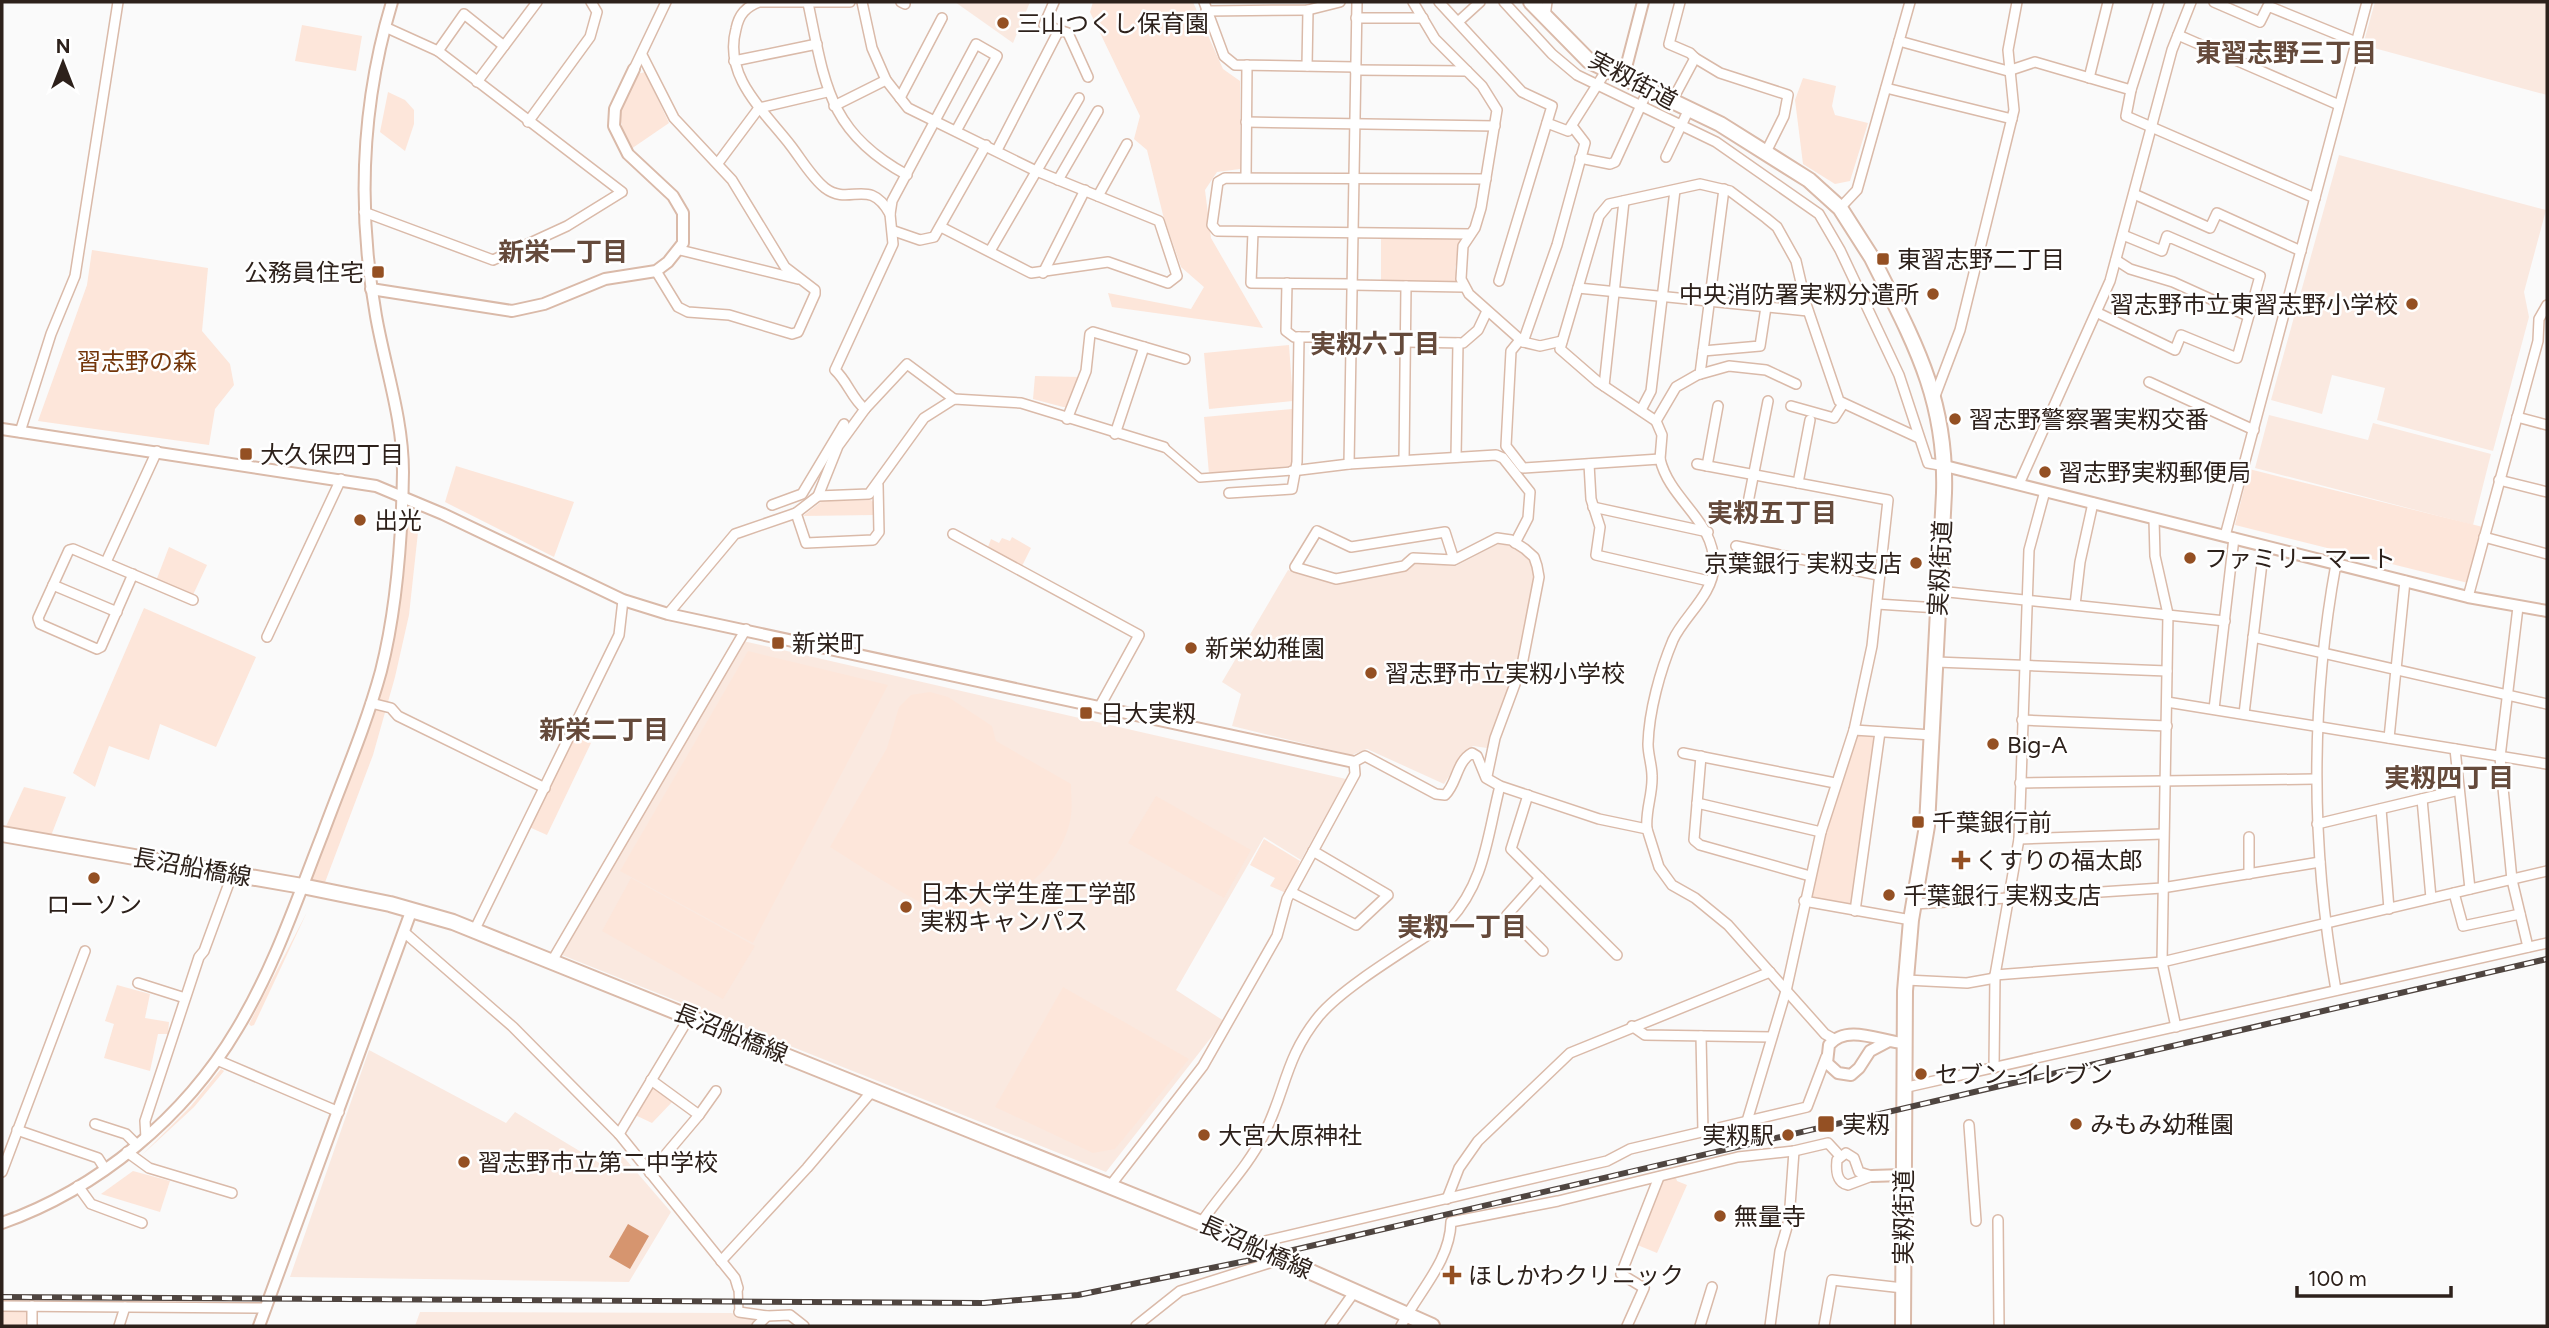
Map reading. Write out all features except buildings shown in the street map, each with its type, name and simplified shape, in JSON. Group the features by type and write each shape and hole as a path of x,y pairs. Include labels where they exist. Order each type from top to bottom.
{"main road":[{"name":"実籾街道","path":"1531,2 1546,9 1577,50 1606,71 1689,109 1766,152 1809,180 1840,208 1872,258 1935,396 1944,438 1945,466 1927,827 1911,920 1906,981 1903,1326"},
{"name":"長沼船橋線","path":"2,834 302,886 412,909 552,961 1201,1223 1355,1292 1404,1321 1432,1326"}],"street":[{"path":"20,432 51,334 75,276 118,2"},
{"path":"2,1223 105,1170 146,1138 186,1099 218,1060 252,1002 302,886 371,704 388,639 402,496 400,431 371,289 364,212 367,112 392,2"},
{"path":"477,82 534,5 522,2"},
{"path":"528,122 590,37 597,12 591,2"},
{"path":"371,289 512,311 544,303 604,279 656,271 680,250 685,229 679,205 628,154 614,126 615,109 666,2"},
{"path":"850,2 759,2 748,6 737,22 733,39 734,61 740,81 824,188 845,194 866,192 883,201 890,214 894,231 893,244 835,370 852,389 856,402 865,409"},
{"path":"862,2 872,48 886,80 908,108 1034,170 1159,221 1177,276 1168,283 1108,262 1031,273 941,227"},
{"path":"1054,2 1044,24 1068,33 1088,77"},
{"path":"1340,2 1308,10 1205,6 1224,56 1235,65 1467,71"},
{"path":"1349,464 1357,2"},
{"path":"1413,2 1435,40 1467,71 1497,110 1481,208 1463,246 1460,272 1464,287 1522,341 1540,346 1562,341"},
{"path":"1439,2 1522,92 1552,106 1499,281"},
{"path":"1458,22 1480,2"},
{"path":"1504,2 1552,54 1597,87 1730,150 1785,187 1823,219 1899,375 1927,463 2468,597 2547,611"},
{"path":"1623,79 1643,2"},
{"path":"1680,2 1669,44 1690,52 1720,73 1788,95 1784,116 1766,152"},
{"path":"1840,208 1857,190 1910,2"},
{"path":"1935,396 1959,330 2014,110 2008,50 2017,2"},
{"path":"2089,78 2108,2"},
{"path":"2159,2 2131,90 2126,116 2315,198"},
{"path":"2020,484 2098,313 2116,260 2178,35 2191,2"},
{"path":"2214,2 2260,22 2268,6 2356,42"},
{"path":"2214,709 2225,621 2229,537 2254,430 2367,2"},
{"path":"808,3 827,92 834,106 848,130 878,160 906,175"},
{"path":"1307,66 1308,10"},
{"path":"438,51 464,15 505,46"},
{"path":"900,98 942,18"},
{"path":"1356,18 1423,18"},
{"path":"364,212 493,260 567,226 622,192 438,51 385,27"},
{"path":"997,150 1059,30"},
{"path":"2178,35 2339,105"},
{"path":"1899,41 2008,71 2035,62 2131,90"},
{"path":"734,61 817,44"},
{"path":"890,214 892,201 976,44 997,56 956,131"},
{"path":"642,55 674,118 718,163 742,194 785,267 815,290 815,294 798,332 792,334 729,315 688,312 678,307 656,271"},
{"path":"1672,101 1696,58"},
{"path":"1246,177 1247,65"},
{"path":"1547,123 1568,131 1606,71"},
{"path":"834,106 886,80"},
{"path":"1886,88 2012,119"},
{"path":"1580,158 1610,164 1615,162 1648,90"},
{"path":"718,163 759,108 827,92"},
{"path":"990,251 1034,170 1079,98"},
{"path":"1666,157 1689,109"},
{"path":"1058,180 1098,111"},
{"path":"1246,122 1496,126"},
{"path":"1572,126 1585,144 1557,245 1522,341 1511,351 1506,446 1527,469 1660,459"},
{"path":"1098,196 1127,144"},
{"path":"894,231 927,240 934,237 986,145"},
{"path":"1471,234 1217,231 1212,225 1218,182 1225,178 1486,179"},
{"path":"1834,1040 1728,925 1672,885 1659,867 1647,829 1652,775 1648,741 1661,676 1675,637 1693,613 1709,581 1714,567 1713,547 1707,532 1668,482 1660,459 1662,435 1657,421 1604,386 1560,349 1599,216 1609,204 1700,184 1730,191 1777,227 1796,261 1808,311 1834,392 1843,404 1919,438"},
{"path":"1700,374 1724,189"},
{"path":"1043,273 1085,190"},
{"path":"1641,410 1651,391 1675,190"},
{"path":"2134,194 2210,228 2217,213 2301,251"},
{"path":"1604,386 1625,201"},
{"path":"1253,232 1251,283 1464,287"},
{"path":"2098,313 2175,350 2181,335 2237,358 2260,276 2167,236 2162,251 2123,235"},
{"path":"680,250 799,279"},
{"path":"2116,260 2130,269 2173,282 2248,316"},
{"path":"1287,283 1286,331 1298,337 1351,337"},
{"path":"1405,460 1406,286"},
{"path":"1578,288 1808,311"},
{"path":"2468,597 2517,417 2543,342 2539,319 2547,305"},
{"path":"1703,352 1760,346 1766,307"},
{"path":"1406,342 1458,343 1472,337 1488,311"},
{"path":"1067,419 1086,371 1090,334 1097,332 1185,359"},
{"path":"1229,493 1292,489 1298,337"},
{"path":"1456,457 1458,343"},
{"path":"1115,433 1144,347"},
{"path":"668,614 735,534 796,513 818,496 838,446 865,409 907,364 954,399 1021,403 1164,447 1200,478 1488,454 1503,458 1530,492 1528,517 1515,542"},
{"path":"1657,421 1676,387 1700,374 1729,366 1766,370 1796,384"},
{"path":"2149,382 2254,430"},
{"path":"818,496 869,494 924,418 954,399"},
{"path":"1745,517 1768,401"},
{"path":"1791,406 1834,418 1843,404"},
{"path":"1718,406 1702,465 1888,500 1872,646 1854,730 1821,832 1786,991 1746,1121"},
{"path":"2517,417 2547,425"},
{"path":"1798,483 1810,420"},
{"path":"772,505 802,494 844,424"},
{"path":"2,429 376,486 623,600 668,614 1354,762 1365,756 1436,794 1446,795 1466,757 1472,753 1477,756 1486,778 1500,786 1600,819 1647,829"},
{"path":"1503,458 1510,450"},
{"path":"106,562 157,451"},
{"path":"1589,464 1593,507 1600,527 1596,555 1709,581"},
{"path":"267,637 341,479"},
{"path":"2499,480 2547,492"},
{"path":"796,513 806,543 873,540 880,532 878,485"},
{"path":"1994,1068 1995,976 2018,839 2029,550 2045,491"},
{"path":"2075,605 2080,562 2093,503"},
{"path":"1593,507 1707,532"},
{"path":"2154,519 2155,556 2168,614 2161,962 2176,1027"},
{"path":"1454,560 1445,532 1352,547 1317,531 1295,566 1336,579 1404,566 1413,558 1454,560 1497,538 1515,542 1534,557 1539,577 1522,665 1495,738 1486,778"},
{"path":"953,534 1139,635 1100,706"},
{"path":"2484,537 2547,554"},
{"path":"1736,546 1878,575"},
{"path":"2244,714 2264,546"},
{"path":"133,574 101,647 97,649 40,624 38,618 69,550 106,562 193,600"},
{"path":"2336,564 2322,652 2315,779 2325,924 2336,990"},
{"path":"2389,738 2405,581"},
{"path":"53,585 117,612"},
{"path":"1939,590 2225,621"},
{"path":"474,931 619,635 623,600"},
{"path":"1877,604 1938,608"},
{"path":"2518,607 2500,757 2512,880 2528,947"},
{"path":"552,961 746,629"},
{"path":"2253,637 2547,704"},
{"path":"1936,662 2167,671"},
{"path":"2166,702 2547,764"},
{"path":"371,704 391,708 398,716 545,788"},
{"path":"2022,720 2166,726"},
{"path":"1854,730 1932,735"},
{"path":"1855,911 1880,732"},
{"path":"2455,749 2470,889"},
{"path":"1683,753 1835,783"},
{"path":"1700,756 1694,840 1700,845 1810,876"},
{"path":"1110,1186 1203,1066 1278,936 1291,892 1355,774 1354,762"},
{"path":"2020,783 2315,779"},
{"path":"1201,1223 1222,1190 1246,1167 1264,1134 1296,1048 1321,1014 1338,999 1449,921 1460,909 1477,884 1500,786"},
{"path":"2317,824 2459,790"},
{"path":"1528,795 1511,849 1617,955"},
{"path":"2423,799 2431,898"},
{"path":"1698,803 1821,832"},
{"path":"2381,809 2389,909"},
{"path":"2018,839 2163,834"},
{"path":"2249,836 2249,874"},
{"path":"1291,892 1356,925 1388,895 1314,851"},
{"path":"1915,904 2161,888 2320,862"},
{"path":"1906,981 1967,982 1995,976 2161,962 2547,871"},
{"path":"146,1138 145,1121 185,998 232,875"},
{"path":"1540,878 1507,915 1543,951"},
{"path":"2454,893 2463,926 2520,914"},
{"path":"1804,901 1911,920"},
{"path":"259,1326 412,909"},
{"path":"404,933 513,1027 619,1134 735,1278 739,1312 767,1316 790,1315 804,1326"},
{"path":"1903,1088 2547,943"},
{"path":"2,1172 85,951"},
{"path":"1447,1199 1459,1168 1478,1141 1570,1053 1770,972"},
{"path":"138,983 185,998"},
{"path":"619,1134 690,1016"},
{"path":"1632,1026 1645,1035 1771,1037"},
{"path":"1701,1036 1703,1132"},
{"path":"1250,1244 1607,1161 1630,1149 1807,1107 1834,1040 1841,1036 1877,1036 1887,1042 1904,1043"},
{"path":"1826,1056 1832,1070 1850,1075 1859,1068 1870,1051 1887,1042"},
{"path":"218,1060 338,1112"},
{"path":"651,1080 699,1115"},
{"path":"721,1261 807,1168 873,1090"},
{"path":"650,1173 716,1091"},
{"path":"95,1124 126,1134 132,1149 149,1168 232,1193"},
{"path":"1969,1125 1976,1221"},
{"path":"2,1135 15,1134 98,1158 105,1170"},
{"path":"1404,1321 1451,1239 1451,1222 1738,1157 1794,1151 1828,1143 1840,1156"},
{"path":"1770,1326 1780,1251 1789,1220 1794,1151"},
{"path":"1872,1176 1859,1172 1851,1154 1840,1156 1836,1160 1838,1176 1845,1185 1872,1176 1903,1175"},
{"path":"1627,1326 1644,1288 1621,1274 1659,1177"},
{"path":"78,1186 91,1204 142,1223"},
{"path":"1998,1220 1999,1326"},
{"path":"1136,1326 1180,1291 1283,1258"},
{"path":"1824,1326 1832,1280 1903,1288"},
{"path":"1700,1326 1712,1287"},
{"path":"1330,1326 1355,1292"},
{"path":"2,1306 266,1308"},
{"path":"32,1306 32,1326"},
{"path":"119,1326 125,1307"},
{"path":"757,1326 767,1316"}],"shaded area":[{"name":"三山つくし保育園","path":"955,2 1030,2 1013,43"},
{"path":"2375,2 2547,2 2547,95 2363,45"},
{"name":"習志野市立東習志野小学校","path":"2339,155 2546,210 2524,292 2529,317 2493,451 2377,420 2385,388 2332,375 2322,414 2271,400"},
{"path":"2269,415 2368,440 2373,423 2491,454 2473,525 2255,468"},
{"name":"習志野市立実籾小学校","path":"1498,544 1512,546 1530,558 1536,579 1518,663 1487,748 1473,746 1464,753 1444,784 1367,749 1352,755 1232,726 1241,694 1222,682 1288,570 1335,583 1404,572 1418,562 1456,566"},
{"name":"日本大学生産工学部 実籾キャンパス","path":"743,641 1346,779 1301,860 1264,837 1176,990 1224,1021 1106,1172 562,955"},
{"name":"習志野市立第二中学校","path":"369,1050 506,1123 515,1112 611,1170 621,1154 671,1212 629,1282 290,1277"},
{"path":"628,1224 649,1236 630,1269 609,1257"},
{"path":"420,1312 731,1313 758,1319 751,1326 415,1326"}],"green space":[{"path":"1093,2 1193,2 1223,69 1240,81 1240,169 1217,172 1205,190 1211,238 1263,328 1112,307 1108,293 1191,309 1204,287 1181,267 1163,215 1147,150 1134,139 1140,116 1090,12"},
{"path":"302,25 362,36 356,71 295,61"},
{"path":"645,72 669,123 631,149 622,127 621,111 637,74"},
{"path":"1803,78 1836,86 1832,106 1835,115 1868,123 1850,181 1835,184 1803,164 1795,100"},
{"path":"388,92 405,100 414,110 414,124 405,151 380,132"},
{"path":"1381,237 1463,238 1455,268 1458,283 1381,281"},
{"name":"習志野の森","path":"92,250 208,268 202,331 230,364 234,385 215,409 209,445 38,421 87,285"},
{"path":"1289,345 1293,401 1209,409 1204,353"},
{"path":"1035,376 1081,377 1066,407 1063,407 1033,399"},
{"path":"1292,409 1291,466 1209,474 1204,417"},
{"path":"456,466 574,502 554,557 445,502"},
{"path":"2249,469 2483,527 2468,583 2235,525"},
{"path":"871,500 874,503 875,515 803,516 822,501"},
{"path":"410,508 419,523 409,615 395,677 373,755 324,885 309,880 371,725 383,678"},
{"path":"1012,537 1031,548 1022,566 988,547 991,539 999,543 1002,538 1010,541"},
{"path":"169,547 207,565 192,597 156,581"},
{"path":"144,608 256,657 216,747 160,724 149,760 109,746 95,787 73,773"},
{"path":"748,651 888,685 753,943 620,871"},
{"path":"930,692 948,697 992,726 996,741 1071,784 1070,821 1063,842 1052,861 1020,890 1000,901 980,907 958,910 927,905 899,891 830,847 887,748 899,707 911,695"},
{"path":"1857,735 1876,736 1853,904 1811,897 1829,824"},
{"path":"574,736 591,743 547,835 529,827"},
{"path":"24,787 66,797 49,841 3,833"},
{"path":"1156,796 1251,850 1224,898 1128,843"},
{"path":"1264,839 1300,861 1286,893 1270,886 1275,878 1250,865"},
{"path":"631,878 755,946 723,999 602,931"},
{"path":"307,912 254,1025 251,1026 249,1024"},
{"path":"117,985 150,994 145,1018 169,1022 168,1034 158,1034 150,1071 104,1058 114,1024 105,1021"},
{"path":"1063,987 1189,1059 1115,1149 1093,1153 995,1107"},
{"path":"221,1069 224,1071 194,1107 141,1156 191,1106"},
{"path":"651,1086 673,1101 652,1123 633,1114"},
{"path":"133,1171 170,1181 160,1212 101,1194"},
{"path":"1675,1175 1677,1181 1687,1185 1657,1253 1635,1244 1662,1179"},
{"path":"2,1309 30,1311 30,1326 2,1326"}],"railway":[{"path":"2,1297 984,1303 1078,1295 1246,1261 2547,959"}],"place":[{"name":"三山つくし保育園","path":"1003,23"},
{"name":"東習志野二丁目","path":"1883,259"},
{"name":"公務員住宅","path":"378,272"},
{"name":"中央消防署実籾分遣所","path":"1933,294"},
{"name":"習志野市立東習志野小学校","path":"2412,304"},
{"name":"習志野警察署実籾交番","path":"1955,419"},
{"name":"大久保四丁目","path":"246,454"},
{"name":"習志野実籾郵便局","path":"2045,472"},
{"name":"出光","path":"360,520"},
{"name":"ファミリーマート","path":"2190,558"},
{"name":"京葉銀行 実籾支店","path":"1916,563"},
{"name":"新栄町","path":"778,643"},
{"name":"新栄幼稚園","path":"1191,648"},
{"name":"習志野市立実籾小学校","path":"1371,673"},
{"name":"日大実籾","path":"1086,713"},
{"name":"Big-A","path":"1993,744"},
{"name":"千葉銀行前","path":"1918,822"},
{"name":"くすりの福太郎","path":"1961,860"},
{"name":"ローソン","path":"94,878"},
{"name":"千葉銀行 実籾支店","path":"1889,895"},
{"name":"日本大学生産工学部 実籾キャンパス","path":"906,907"},
{"name":"セブン-イレブン","path":"1921,1074"},
{"name":"実籾","path":"1826,1124"},
{"name":"みもみ幼稚園","path":"2076,1124"},
{"name":"大宮大原神社","path":"1204,1135"},
{"name":"実籾駅","path":"1788,1135"},
{"name":"習志野市立第二中学校","path":"464,1162"},
{"name":"無量寺","path":"1720,1216"},
{"name":"ほしかわクリニック","path":"1452,1275"}],"district":[{"name":"東習志野三丁目","path":"2286,53"},
{"name":"新栄一丁目","path":"563,252"},
{"name":"実籾六丁目","path":"1375,344"},
{"name":"実籾五丁目","path":"1772,513"},
{"name":"新栄二丁目","path":"604,730"},
{"name":"実籾四丁目","path":"2449,778"},
{"name":"実籾一丁目","path":"1462,927"}]}
